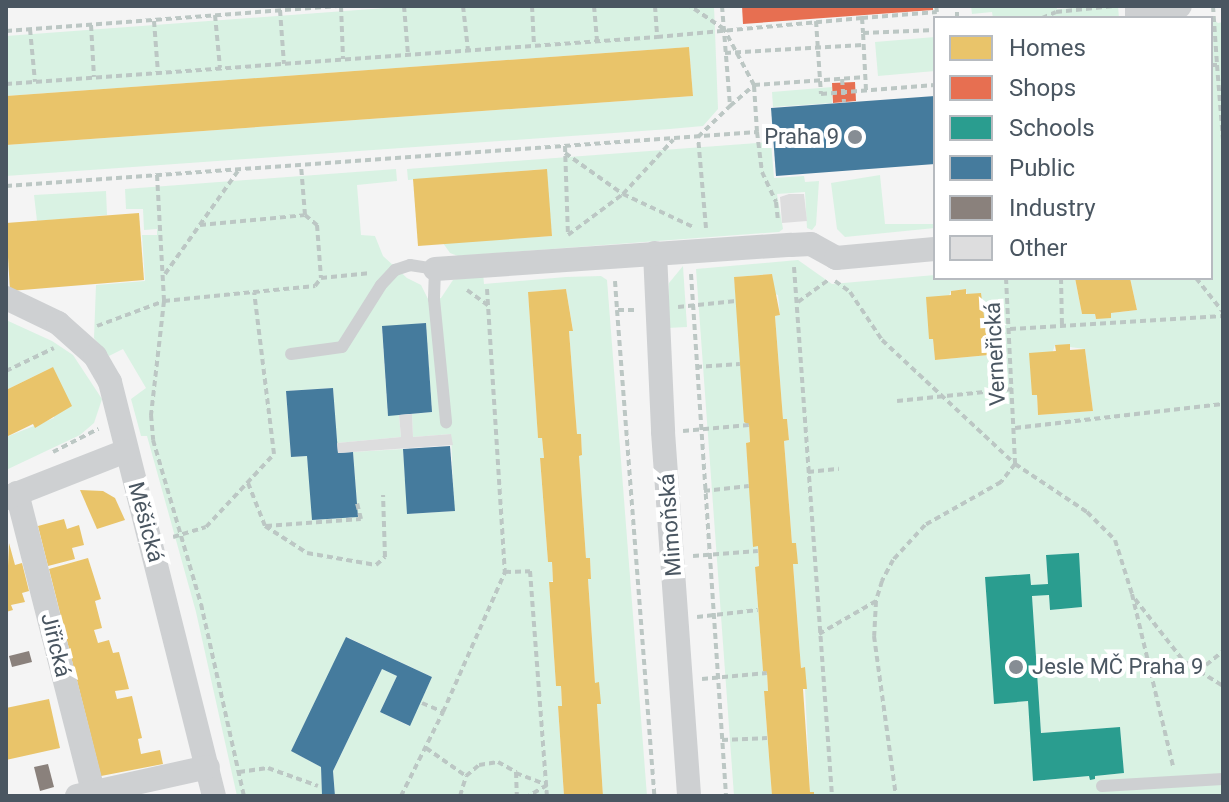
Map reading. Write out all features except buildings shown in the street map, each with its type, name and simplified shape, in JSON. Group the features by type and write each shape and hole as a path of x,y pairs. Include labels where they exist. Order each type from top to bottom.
{"street":[{"path":"1137,16 1137,9 1180,6"},
{"path":"435,269 485,264 569,246 655,253 811,244 836,258 933,249"},
{"name":"Mimoňská","path":"655,253 663,432 689,796"},
{"name":"Měšická","path":"6,298 58,323 73,335 95,356 110,382 214,796"},
{"path":"12,496 126,451"},
{"name":"Jiřická","path":"12,496 88,795"},
{"path":"88,795 208,767"}],"lane":[{"path":"291,354 342,347 381,285 395,270 410,265 435,269 434,299 446,422"},
{"path":"1102,786 1223,779"}],"path":[{"path":"6,31 341,6 343,60"},
{"path":"404,6 408,55"},
{"path":"463,6 468,50"},
{"path":"532,6 534,46"},
{"path":"594,6 597,41"},
{"path":"655,6 657,37"},
{"path":"690,6 724,29 754,85 762,172 776,202 798,302 832,796"},
{"path":"722,6 730,106"},
{"path":"6,84 657,37 937,12 936,6"},
{"path":"1047,16 1056,12 1117,6"},
{"path":"1213,6 1214,65 1223,139"},
{"path":"280,10 284,65"},
{"path":"215,14 220,68"},
{"path":"862,18 866,91"},
{"path":"154,21 158,73"},
{"path":"816,21 821,94 933,85"},
{"path":"91,25 94,77"},
{"path":"30,29 35,82"},
{"path":"863,33 933,30"},
{"path":"725,53 863,45"},
{"path":"698,137 754,85 866,77"},
{"path":"842,79 844,102"},
{"path":"6,186 757,132"},
{"path":"565,153 623,194 706,233 698,137"},
{"path":"569,246 623,194 674,138"},
{"path":"565,146 569,246"},
{"path":"301,165 305,215"},
{"path":"163,276 239,170"},
{"path":"157,175 164,301 151,415 153,440 182,535 244,796"},
{"path":"6,371 73,335 164,301 315,286 321,278 317,225 305,215 200,225"},
{"path":"708,248 709,262 691,268 726,796"},
{"path":"401,796 443,712 505,572 485,264"},
{"path":"821,269 850,292 882,340 943,398 1015,464 1087,512 1115,540 1132,594 1177,781"},
{"path":"321,278 395,270"},
{"path":"798,302 831,278"},
{"name":"Verneřická","path":"1006,280 1015,464"},
{"path":"1061,280 1062,326"},
{"path":"1198,280 1223,314"},
{"path":"182,535 206,527 274,454 254,292"},
{"path":"1010,329 1223,314"},
{"path":"696,367 740,364"},
{"path":"897,401 1013,389"},
{"path":"1015,428 1223,404"},
{"path":"44,456 121,421"},
{"path":"700,429 749,425"},
{"path":"896,796 874,636 876,601 882,581 908,541 925,525 1001,482 1015,464"},
{"path":"808,472 839,469"},
{"path":"248,483 265,526 307,553 379,564 385,557 383,495"},
{"path":"704,491 749,486"},
{"path":"265,526 361,519 357,503"},
{"path":"505,572 530,571 547,796"},
{"path":"1132,594 1179,658 1223,686"},
{"path":"819,634 876,601"},
{"path":"1189,665 1213,662 1223,651"},
{"path":"422,703 443,712"},
{"path":"722,740 767,738"},
{"path":"426,748 466,776"},
{"path":"460,796 466,776 479,765 498,762 547,785"},
{"path":"239,772 268,768 318,786"},
{"path":"516,772 517,796"},
{"path":"529,796 547,785"}],"green space":[{"path":"412,6 714,6 718,109 703,126 6,176 6,145 693,96 689,47 6,96 6,36"},
{"path":"971,6 1056,6 1057,9 1118,6 1119,16 993,16 992,12 972,14"},
{"path":"1213,19 1223,22 1223,796 814,796 810,792 804,667 801,668 793,564 797,564 796,543 792,543 784,441 789,440 787,419 783,419 775,316 780,315 772,274 734,277 749,425 750,442 746,443 754,546 758,546 759,566 755,567 763,670 767,673 768,691 764,692 772,795 776,796 734,796 696,269 798,260 832,284 933,275 933,280 1075,280 1082,314 1095,314 1096,319 1111,313 1137,310 1130,280 1213,280","holes":["965,289 984,334 988,335 989,355 935,360 933,339 929,339 951,291","1055,345 1085,349 1093,411 1038,415 1037,395","1078,553 1082,607 1050,610 1049,595 1032,596 1041,733 1120,727 1124,773 1095,776 1095,779 1089,776 1034,781 1028,701 994,703 985,577 1030,574 1031,585 1048,584 1046,555"]},
{"path":"933,37 933,71 878,76 875,42"},
{"path":"832,87 832,103 773,107 772,92"},
{"path":"771,142 774,178 804,176 805,182 819,181 816,225 812,230 807,228 805,192 777,194 783,229 779,232 458,256 450,253 443,243 552,236 545,169 408,180 407,169"},
{"path":"396,169 397,181 357,185 361,235 375,236 383,256 407,278 421,285 428,299 441,298 453,280 483,273 484,284 566,277 601,276 607,280 647,796 603,796 597,704 600,704 598,683 595,683 588,579 591,578 590,558 586,558 579,456 582,455 581,435 577,434 569,331 573,330 566,289 528,292 538,437 542,438 544,458 540,459 548,561 552,562 553,581 549,582 556,686 561,686 562,706 558,707 564,796 335,796 333,771 382,669 397,676 380,712 409,726 432,677 347,637 291,751 321,767 322,796 237,796 196,612 147,436 141,436 131,399 146,388 123,349 109,356 94,338 96,285 145,281 142,235 157,235 157,229 144,230 143,209 126,209 125,189","holes":["426,323 432,412 412,414 413,437 451,434 454,511 408,514 403,449 353,452 358,517 313,520 307,456 291,457 286,391 333,388 337,443 401,437 399,415 388,415 382,327"]},
{"path":"880,175 885,224 933,224 933,228 845,237 837,229 831,183"},
{"path":"106,191 107,215 37,221 34,195"},
{"path":"683,266 687,327 667,328 669,283"},
{"path":"6,320 52,341 73,355 102,399 94,423 80,435 6,470 6,437 54,418 53,367 6,390"}],"place":[{"name":"Praha 9","path":"855,137"},
{"name":"Jesle MČ Praha 9","path":"1016,667"}]}
